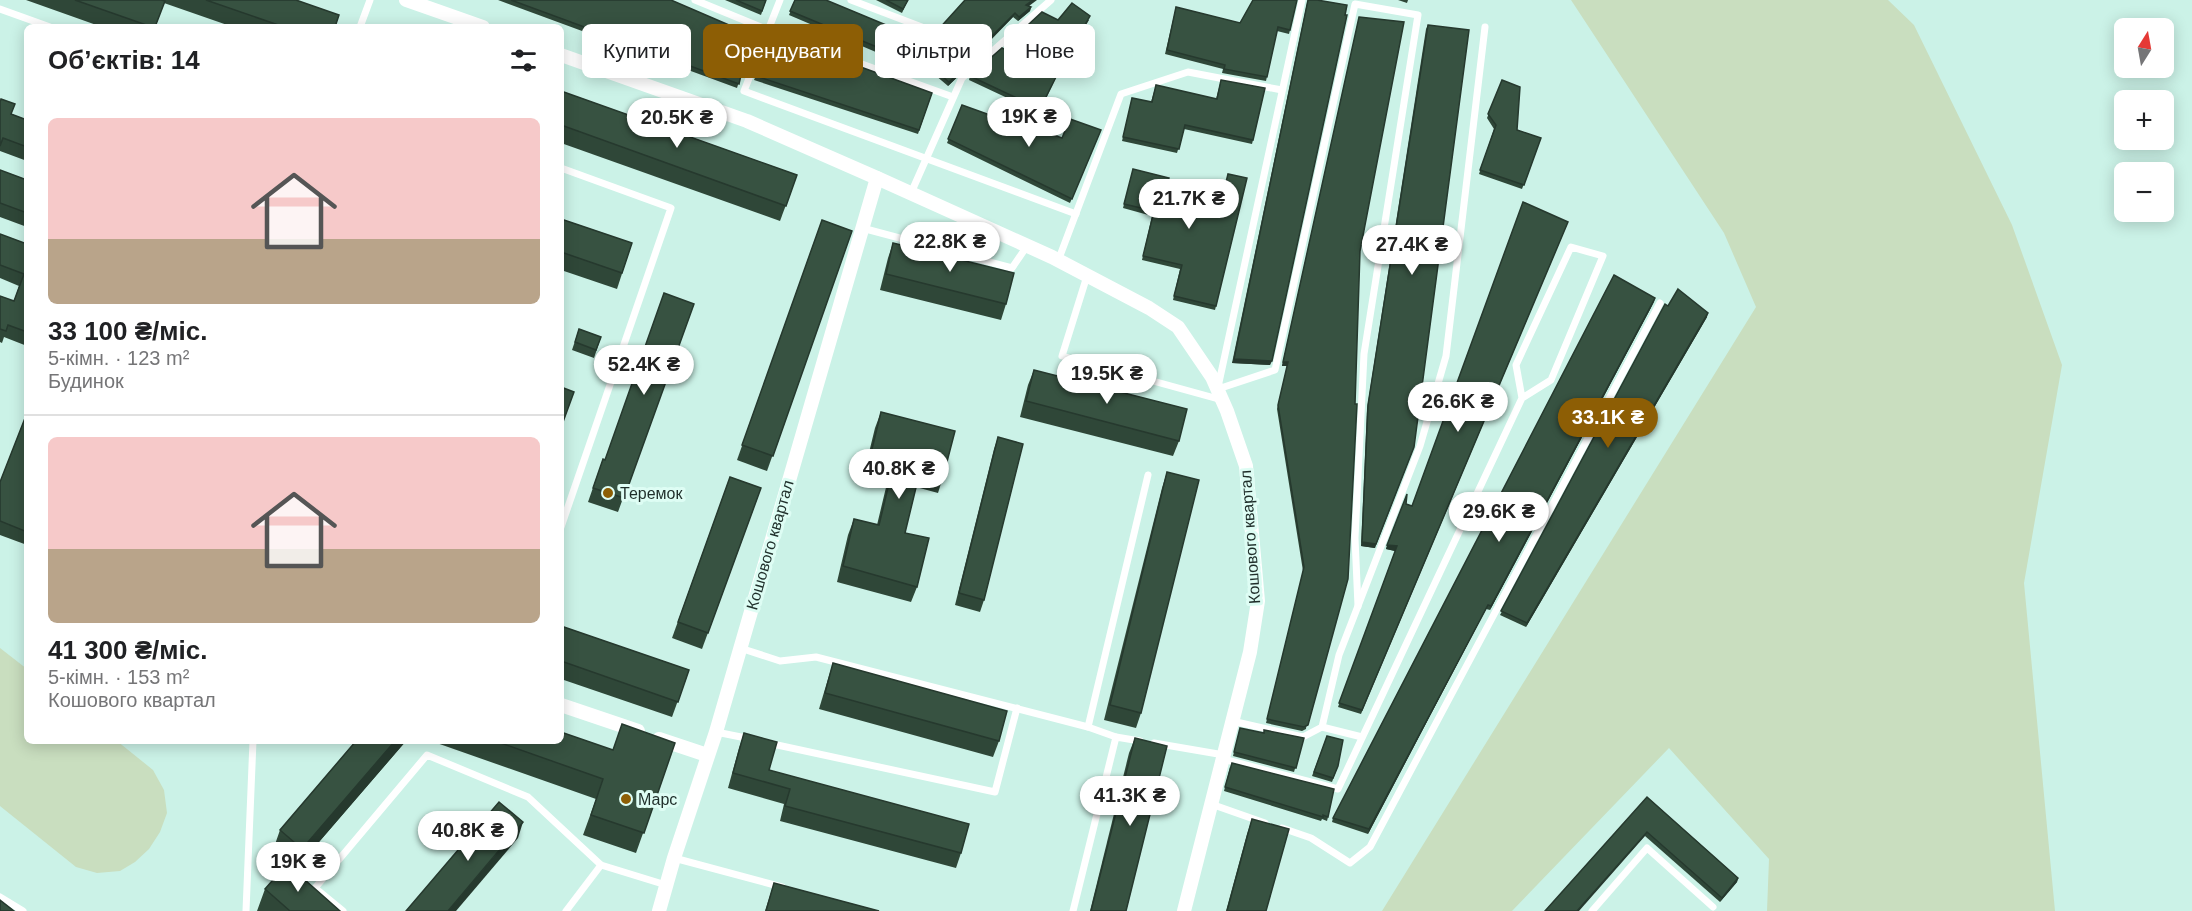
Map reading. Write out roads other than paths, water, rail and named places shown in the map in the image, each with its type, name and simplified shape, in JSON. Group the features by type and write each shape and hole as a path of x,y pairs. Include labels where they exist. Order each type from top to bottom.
{"street":[{"path":"406,0 474,24"},
{"name":"Кошового квартал","path":"564,56 747,121 877,178 1058,261 1149,308 1178,327 1212,377 1245,466 1258,601 1250,652 1184,911"},
{"name":"Кошового квартал","path":"661,910 674,858 716,732 877,178"},
{"path":"564,706 707,755"}],"lane":[{"path":"361,24 370,0"},
{"path":"695,0 753,24"},
{"path":"770,24 780,0"},
{"path":"851,0 914,24"},
{"path":"911,194 962,78 1051,0"},
{"path":"1220,395 1302,0"},
{"path":"1346,0 1355,4 1418,15 1364,354 1355,538 1358,606"},
{"path":"1087,276 1062,356 1220,395 1275,370 1355,4"},
{"path":"0,9 42,24"},
{"path":"1322,727 1339,655 1420,446 1446,356 1485,27"},
{"path":"863,64 953,97"},
{"path":"1058,261 1121,94 1188,72 1282,90"},
{"path":"749,78 744,92 1076,214"},
{"path":"564,169 671,208 564,517"},
{"path":"862,228 1012,268 1027,246"},
{"path":"740,648 780,661 816,657 1017,708 1116,737 1223,757 1338,789 1521,398 1516,364 1571,246 1603,256 1551,380 1521,398"},
{"path":"1211,804 1311,838 1350,863 1370,847 1660,303"},
{"path":"1088,727 1148,475"},
{"path":"716,732 995,792 1017,708"},
{"path":"1232,721 1303,737 1322,727 1362,737"},
{"path":"1073,911 1116,737"},
{"path":"246,911 253,744"},
{"path":"343,911 315,888 427,755 528,797 601,865 666,885"},
{"path":"1592,911 1647,848 1713,907"},
{"path":"674,858 795,890"},
{"path":"566,911 601,865"},
{"path":"0,897 22,911"}],"place":[{"name":"Теремок","path":"608,493"},
{"name":"Марс","path":"626,799"}]}
